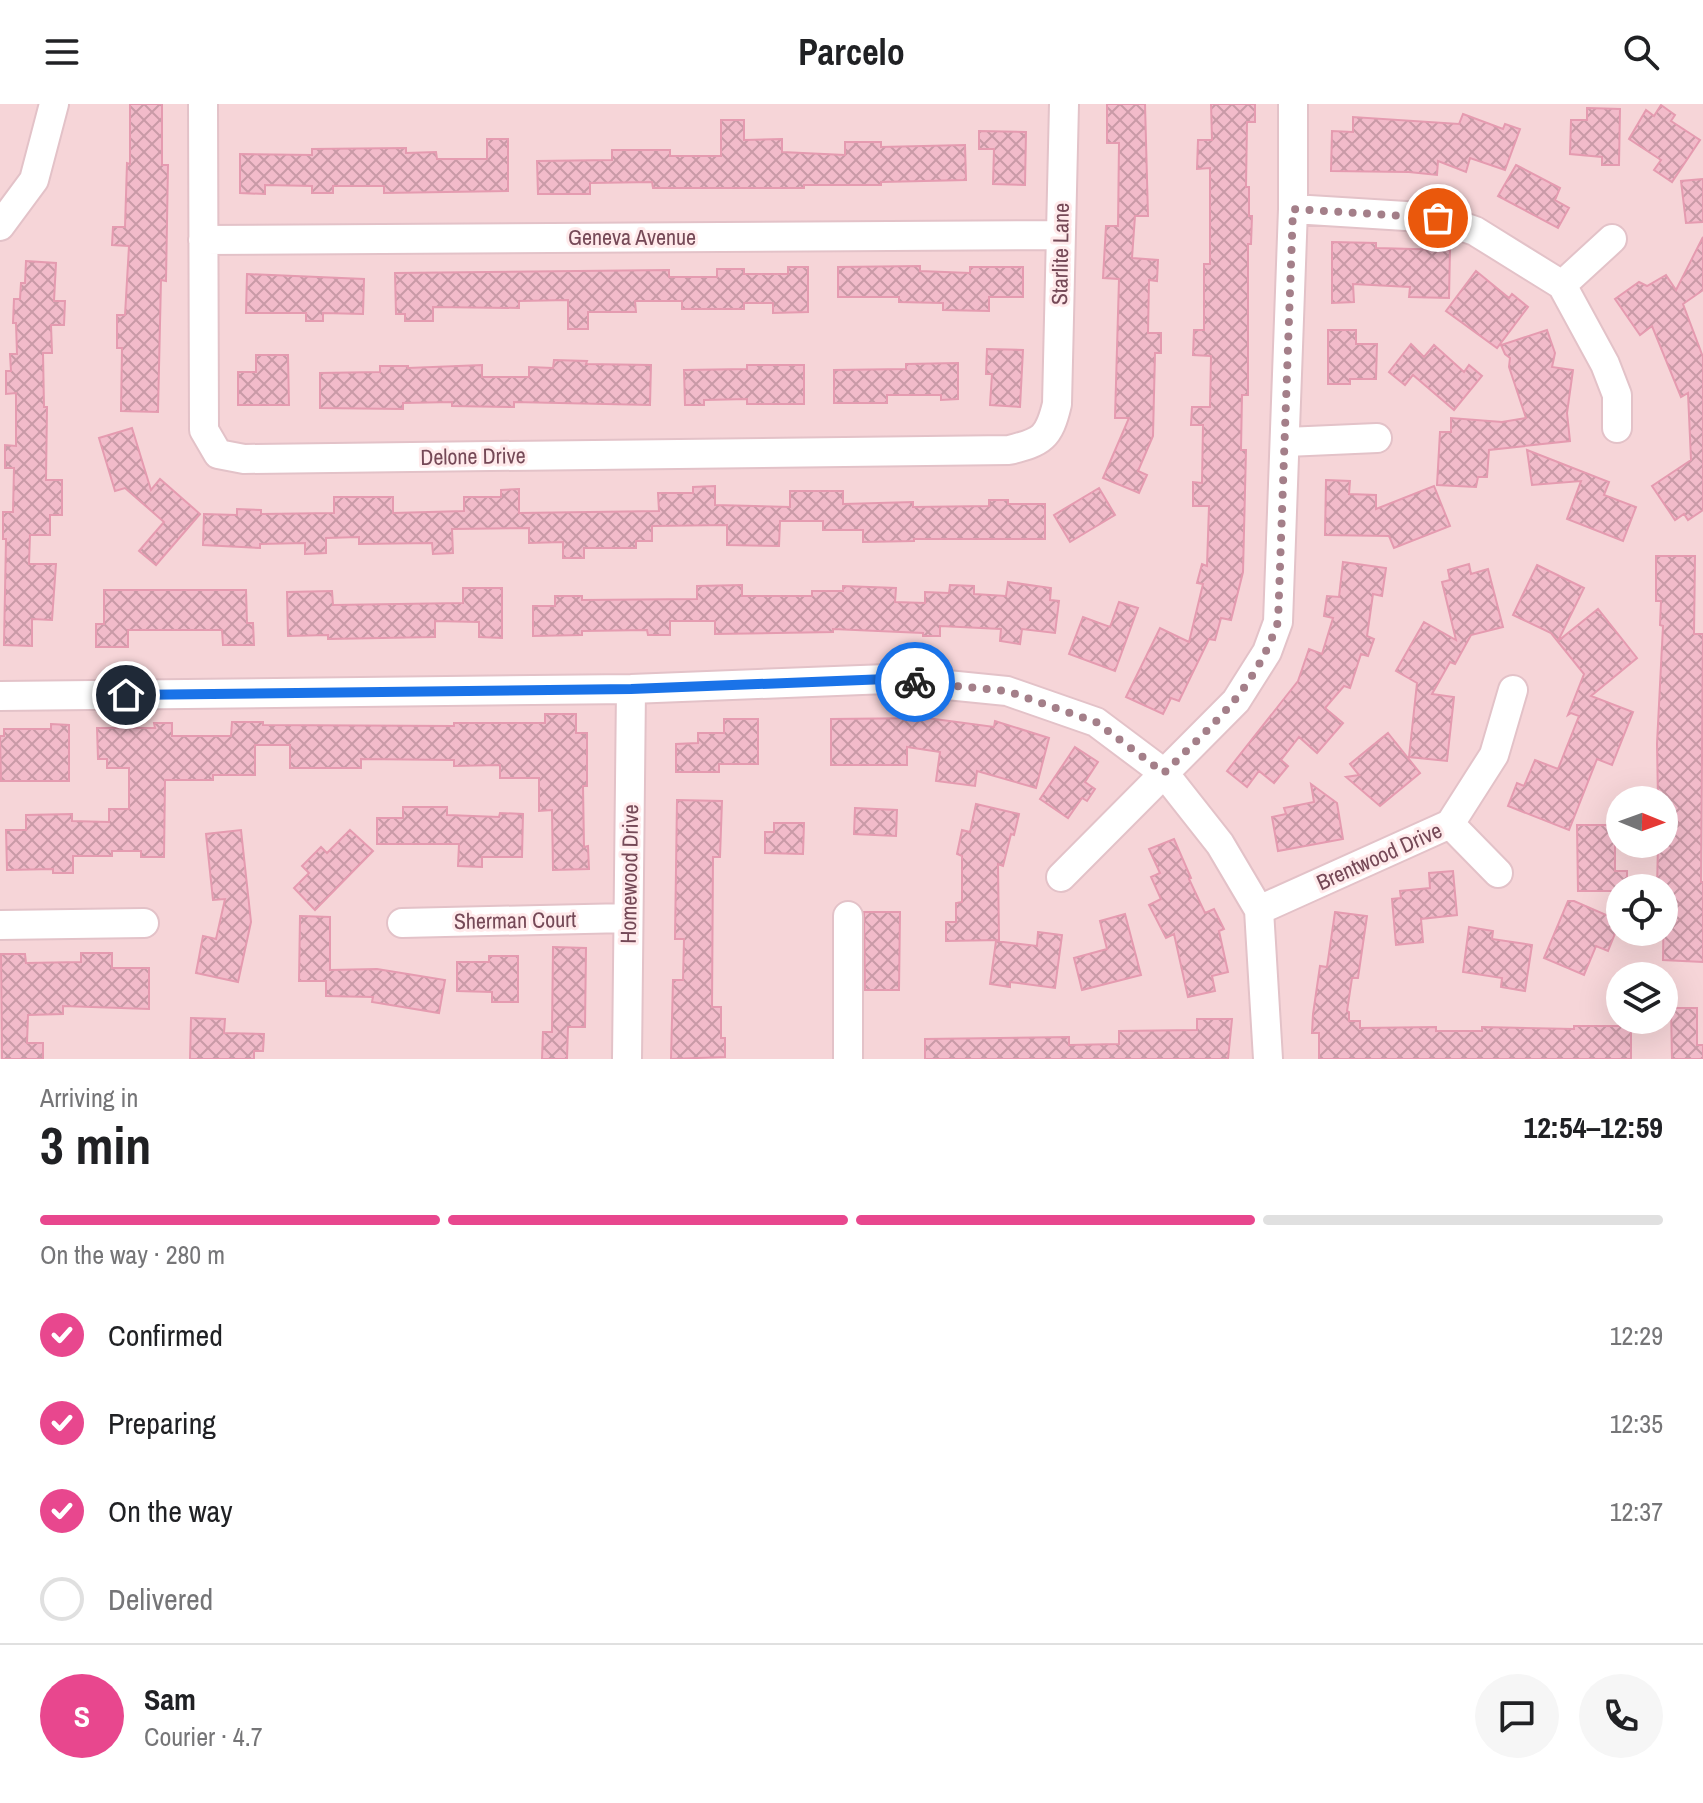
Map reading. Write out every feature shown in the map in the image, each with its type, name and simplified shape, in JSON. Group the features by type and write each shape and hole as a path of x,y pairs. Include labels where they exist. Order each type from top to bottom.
{"street":[{"path":"0,226 34,180 54,104"},
{"name":"Delone Drive","path":"203,104 204,430 218,454 226,458 1009,450 1042,438 1049,431 1057,404"},
{"name":"Starlite Lane","path":"1057,404 1064,104"},
{"path":"1061,877 1236,701 1267,652 1278,622 1293,209 1293,104"},
{"path":"1293,209 1438,218 1475,231 1562,285 1605,364 1617,395 1617,428"},
{"name":"Geneva Avenue","path":"203,240 1060,235"},
{"path":"1562,285 1612,239"},
{"path":"1286,442 1377,438"},
{"path":"0,696 631,689 887,679 1007,691 1096,722 1164,773 1220,844 1259,910 1268,1059"},
{"name":"Homewood Drive","path":"627,1059 631,689"},
{"name":"Brentwood Drive","path":"1259,910 1450,824 1494,755 1513,690"},
{"path":"1450,824 1498,873"},
{"path":"848,916 848,1059"},
{"name":"Sherman Court","path":"402,923 628,918"},
{"path":"0,925 144,923"}],"shaded area":[{"path":"0,104 1703,104 1703,1059 0,1059"}],"building":[{"path":"130,104 162,104 162,165 168,165 166,281 161,280 158,412 121,411 122,348 117,348 117,315 125,315 129,246 112,245 113,227 125,227 127,163 130,164"},
{"path":"1107,104 1145,104 1148,216 1135,216 1132,258 1158,260 1157,281 1149,280 1148,333 1161,333 1161,353 1155,353 1153,436 1138,471 1147,475 1139,493 1103,478 1129,418 1115,418 1119,279 1103,278 1106,226 1118,226 1119,143 1107,143"},
{"path":"1211,104 1255,104 1255,122 1247,122 1246,187 1249,187 1249,216 1252,216 1251,244 1248,244 1248,395 1242,395 1241,450 1246,450 1243,572 1231,620 1221,618 1215,640 1209,639 1179,701 1171,698 1163,714 1126,697 1160,628 1189,642 1203,584 1197,583 1202,564 1207,566 1209,506 1193,506 1193,482 1202,483 1203,425 1191,425 1192,407 1210,407 1211,356 1193,355 1194,330 1204,330 1204,264 1210,264 1210,168 1197,169 1198,140 1212,140"},
{"path":"1661,105 1675,115 1671,121 1700,140 1672,182 1654,170 1661,160 1629,139 1646,110 1654,116"},
{"path":"1587,108 1620,109 1619,165 1602,165 1602,157 1570,154 1571,120 1587,120"},
{"path":"1463,114 1503,129 1505,124 1520,129 1505,170 1470,158 1466,172 1438,161 1437,175 1331,171 1332,131 1353,132 1353,117 1459,124"},
{"path":"721,120 744,120 744,140 782,139 782,152 845,155 845,142 881,142 881,147 965,145 966,180 804,185 804,188 653,188 652,182 590,183 590,194 538,194 537,161 612,160 612,150 670,150 670,156 721,156"},
{"path":"979,131 1026,132 1025,185 993,184 994,149 979,149"},
{"path":"487,139 508,139 508,191 384,193 384,186 333,186 333,193 312,193 312,186 265,185 265,194 240,193 240,154 312,155 312,149 406,148 406,153 436,152 437,159 487,159"},
{"path":"1516,165 1560,188 1555,200 1569,208 1558,228 1498,196"},
{"path":"1703,179 1703,222 1686,223 1681,181"},
{"path":"1703,237 1703,290 1683,304 1703,357 1703,510 1688,520 1684,514 1675,520 1652,486 1691,460 1688,393 1681,397 1652,326 1640,335 1615,299 1639,282 1647,286 1666,275 1676,290"},
{"path":"1332,242 1376,243 1376,248 1450,250 1449,298 1409,297 1410,287 1353,284 1354,302 1332,303"},
{"path":"26,261 56,263 54,301 65,301 64,325 51,325 52,353 43,353 44,407 47,407 46,480 62,480 62,515 50,515 50,535 30,535 29,564 56,564 52,620 32,619 32,646 4,645 6,539 3,539 3,512 13,512 14,468 5,468 5,445 16,446 16,393 6,394 6,371 11,371 10,354 17,354 14,299 20,299 21,283 25,283"},
{"path":"920,266 920,271 970,273 970,267 1023,267 1023,297 989,297 989,311 943,310 943,303 899,302 899,297 838,297 838,267"},
{"path":"788,267 808,267 808,312 773,313 773,303 744,303 744,309 682,309 682,301 635,301 636,312 588,312 588,329 568,329 568,300 519,301 519,308 433,307 433,321 405,321 405,314 396,314 395,273 669,270 669,277 717,277 717,269 744,269 744,274 788,274"},
{"path":"1476,271 1509,298 1512,294 1528,307 1497,348 1446,311"},
{"path":"247,274 364,279 363,314 323,313 323,321 306,321 306,313 246,313"},
{"path":"1328,330 1356,330 1356,344 1377,344 1376,379 1350,379 1350,384 1328,384"},
{"path":"1547,330 1555,353 1552,367 1573,370 1567,413 1570,441 1489,450 1487,477 1478,477 1476,487 1437,485 1440,432 1451,432 1451,418 1502,422 1526,418 1509,367 1510,358 1501,345"},
{"path":"1411,344 1424,357 1434,345 1464,372 1469,365 1482,376 1454,410 1413,375 1405,385 1389,372"},
{"path":"987,349 1023,350 1020,407 990,405 992,374 986,374"},
{"path":"256,355 288,355 289,405 238,405 238,372 256,372"},
{"path":"554,360 651,365 650,405 514,402 514,407 452,406 452,402 403,403 403,409 320,408 320,373 380,372 380,366 482,365 482,377 529,377 529,367 553,368"},
{"path":"958,363 958,399 941,400 941,395 887,395 887,403 834,403 834,370 906,369 906,364"},
{"path":"747,365 804,365 804,404 747,404 747,399 704,400 704,405 685,405 684,370 747,369"},
{"path":"132,428 151,490 160,479 200,514 156,565 139,551 164,522 125,488 115,491 99,438"},
{"path":"1527,450 1609,482 1604,495 1636,507 1623,541 1567,519 1581,481 1532,485"},
{"path":"1326,480 1350,481 1349,494 1376,495 1376,509 1434,486 1450,526 1394,548 1389,536 1325,535"},
{"path":"715,486 715,505 790,507 790,491 843,491 843,504 913,502 913,507 989,506 989,500 1008,500 1008,504 1045,504 1045,539 863,542 863,530 823,530 823,521 780,521 779,546 727,545 727,525 652,526 652,541 636,541 636,548 584,548 584,558 563,558 563,542 529,543 529,528 452,529 453,553 433,554 432,543 359,544 359,537 326,538 326,553 305,554 305,543 260,544 260,548 203,545 204,514 237,515 237,509 261,510 261,514 334,513 334,497 393,497 393,513 464,511 464,497 501,497 501,490 519,489 519,513 659,511 658,493 693,493 693,487"},
{"path":"1099,488 1115,515 1070,542 1054,515"},
{"path":"1656,556 1695,556 1694,634 1703,634 1703,962 1663,960 1663,946 1678,946 1678,874 1657,874 1658,858 1678,858 1678,786 1658,786 1663,626 1660,625 1661,601 1656,601"},
{"path":"1343,562 1386,568 1382,596 1373,594 1367,636 1374,639 1368,656 1361,654 1350,688 1344,686 1325,708 1343,723 1317,753 1299,737 1281,760 1288,766 1274,783 1259,771 1247,787 1227,771 1298,681 1309,649 1322,654 1333,618 1324,616 1327,596 1339,597"},
{"path":"1469,564 1471,574 1488,569 1503,627 1471,635 1455,664 1450,662 1432,694 1454,697 1447,761 1409,757 1417,683 1396,671 1424,622 1456,640 1442,582 1450,580 1448,570"},
{"path":"1537,565 1584,588 1558,641 1598,609 1637,658 1591,696 1633,712 1612,765 1597,759 1569,830 1508,806 1517,783 1524,786 1535,760 1558,769 1579,716 1568,715 1584,674 1551,633 1513,615"},
{"path":"1008,582 1051,588 1050,600 1059,601 1055,633 1022,629 1020,644 1000,641 1001,629 940,626 940,636 833,629 833,632 715,634 715,621 670,621 670,635 648,635 647,630 582,631 582,635 533,636 533,606 555,606 555,596 582,596 582,600 697,599 697,586 742,585 742,596 812,596 812,591 843,591 843,586 896,588 895,602 925,603 925,592 949,593 950,585 974,586 974,594 1006,596"},
{"path":"463,588 502,588 502,638 479,637 479,622 435,621 435,637 328,639 328,635 288,636 287,592 332,591 333,605 463,603"},
{"path":"104,590 246,590 247,623 253,623 254,645 223,645 222,630 128,630 128,647 96,647 96,624 104,624"},
{"path":"1119,602 1138,608 1115,671 1069,654 1083,617 1110,627"},
{"path":"545,714 576,714 576,733 587,733 587,786 583,786 584,847 588,846 589,869 553,870 552,810 539,811 539,778 500,778 500,765 454,766 454,760 361,759 361,768 290,768 290,745 255,745 255,775 213,775 213,780 165,780 164,857 141,857 141,851 112,851 112,856 73,856 73,873 53,873 53,869 7,870 6,830 26,830 26,815 72,814 72,821 109,822 109,809 129,809 129,768 107,768 107,759 98,759 97,728 155,728 154,723 172,723 172,736 231,736 232,722 263,722 263,725 454,726 454,723 545,723"},
{"path":"927,718 994,727 995,721 1049,738 1036,788 977,771 975,786 936,781 940,752 907,747 907,765 831,765 831,719"},
{"path":"724,719 758,719 758,764 719,764 719,772 676,772 676,744 698,743 698,733 724,733"},
{"path":"51,724 69,725 69,781 1,781 0,736 4,736 4,729 51,729"},
{"path":"1388,733 1420,773 1380,806 1346,777 1359,775 1350,764"},
{"path":"1075,747 1098,762 1085,782 1095,789 1087,801 1082,798 1068,818 1040,799"},
{"path":"1311,784 1337,803 1343,839 1278,851 1272,817 1286,814 1284,808 1314,802"},
{"path":"677,800 722,801 720,857 713,857 712,1007 721,1007 721,1038 725,1038 725,1057 671,1059 673,980 683,980 684,939 675,939"},
{"path":"976,804 1019,814 1003,866 998,864 999,940 946,941 946,922 956,922 956,903 962,902 962,856 957,854 962,830 970,832"},
{"path":"403,807 447,807 447,815 499,817 500,813 523,814 522,857 482,857 482,867 458,866 459,844 377,844 377,818 403,818"},
{"path":"855,808 897,810 896,836 854,834"},
{"path":"774,823 804,823 803,854 765,853 765,832 774,832"},
{"path":"1577,825 1606,825 1606,858 1615,858 1615,871 1627,871 1627,874 1606,874 1606,891 1578,891"},
{"path":"241,830 251,922 238,982 196,973 203,936 216,939 225,899 213,900 206,834"},
{"path":"350,830 373,851 315,910 294,888 309,873 302,866 321,847 327,853"},
{"path":"1174,839 1205,913 1214,909 1224,929 1219,931 1228,972 1212,976 1215,991 1188,997 1174,934 1166,938 1149,905 1161,899 1151,877 1160,873 1149,849"},
{"path":"1453,871 1457,915 1421,919 1423,942 1396,945 1392,899 1401,898 1400,891 1430,888 1429,873"},
{"path":"1568,901 1606,915 1606,946 1610,946 1608,951 1596,946 1584,975 1544,958"},
{"path":"864,912 900,912 899,990 865,990"},
{"path":"1335,912 1367,916 1358,978 1352,978 1347,1011 1349,1021 1360,1021 1360,1028 1436,1027 1436,1031 1482,1031 1482,1027 1574,1029 1574,1026 1606,1026 1606,1034 1631,1034 1631,1059 1319,1059 1319,1033 1312,1033 1313,1014 1320,966 1327,967"},
{"path":"1125,914 1141,975 1082,990 1074,958 1107,949 1100,921"},
{"path":"300,916 330,917 330,970 377,969 445,980 439,1013 372,1002 373,997 326,996 326,981 299,981"},
{"path":"1469,927 1493,931 1492,939 1532,945 1525,991 1501,987 1502,978 1463,972"},
{"path":"1038,932 1062,935 1055,988 1010,982 1010,987 990,984 996,941 1037,946"},
{"path":"553,947 586,948 585,1027 568,1027 567,1059 542,1059 543,1032 552,1032"},
{"path":"81,953 112,953 112,968 149,968 149,1009 63,1006 63,1014 28,1015 27,1043 43,1043 43,1059 2,1059 1,954 25,954 26,963 81,962"},
{"path":"489,956 518,956 518,1002 492,1002 492,992 457,991 457,962 489,962"},
{"path":"1678,1008 1697,1008 1697,1045 1703,1045 1703,1059 1672,1059 1672,1034 1678,1034"},
{"path":"191,1018 225,1019 224,1033 264,1034 263,1051 254,1051 254,1059 190,1059"},
{"path":"1197,1019 1232,1019 1228,1059 925,1059 925,1039 1069,1037 1069,1045 1119,1044 1119,1031 1197,1030"}],"way so far":[{"path":"915,682 1007,691 1096,722 1164,773 1236,701 1267,652 1278,622 1293,209 1438,218"}],"route":[{"path":"126,695 631,689 887,679 915,682"}]}
